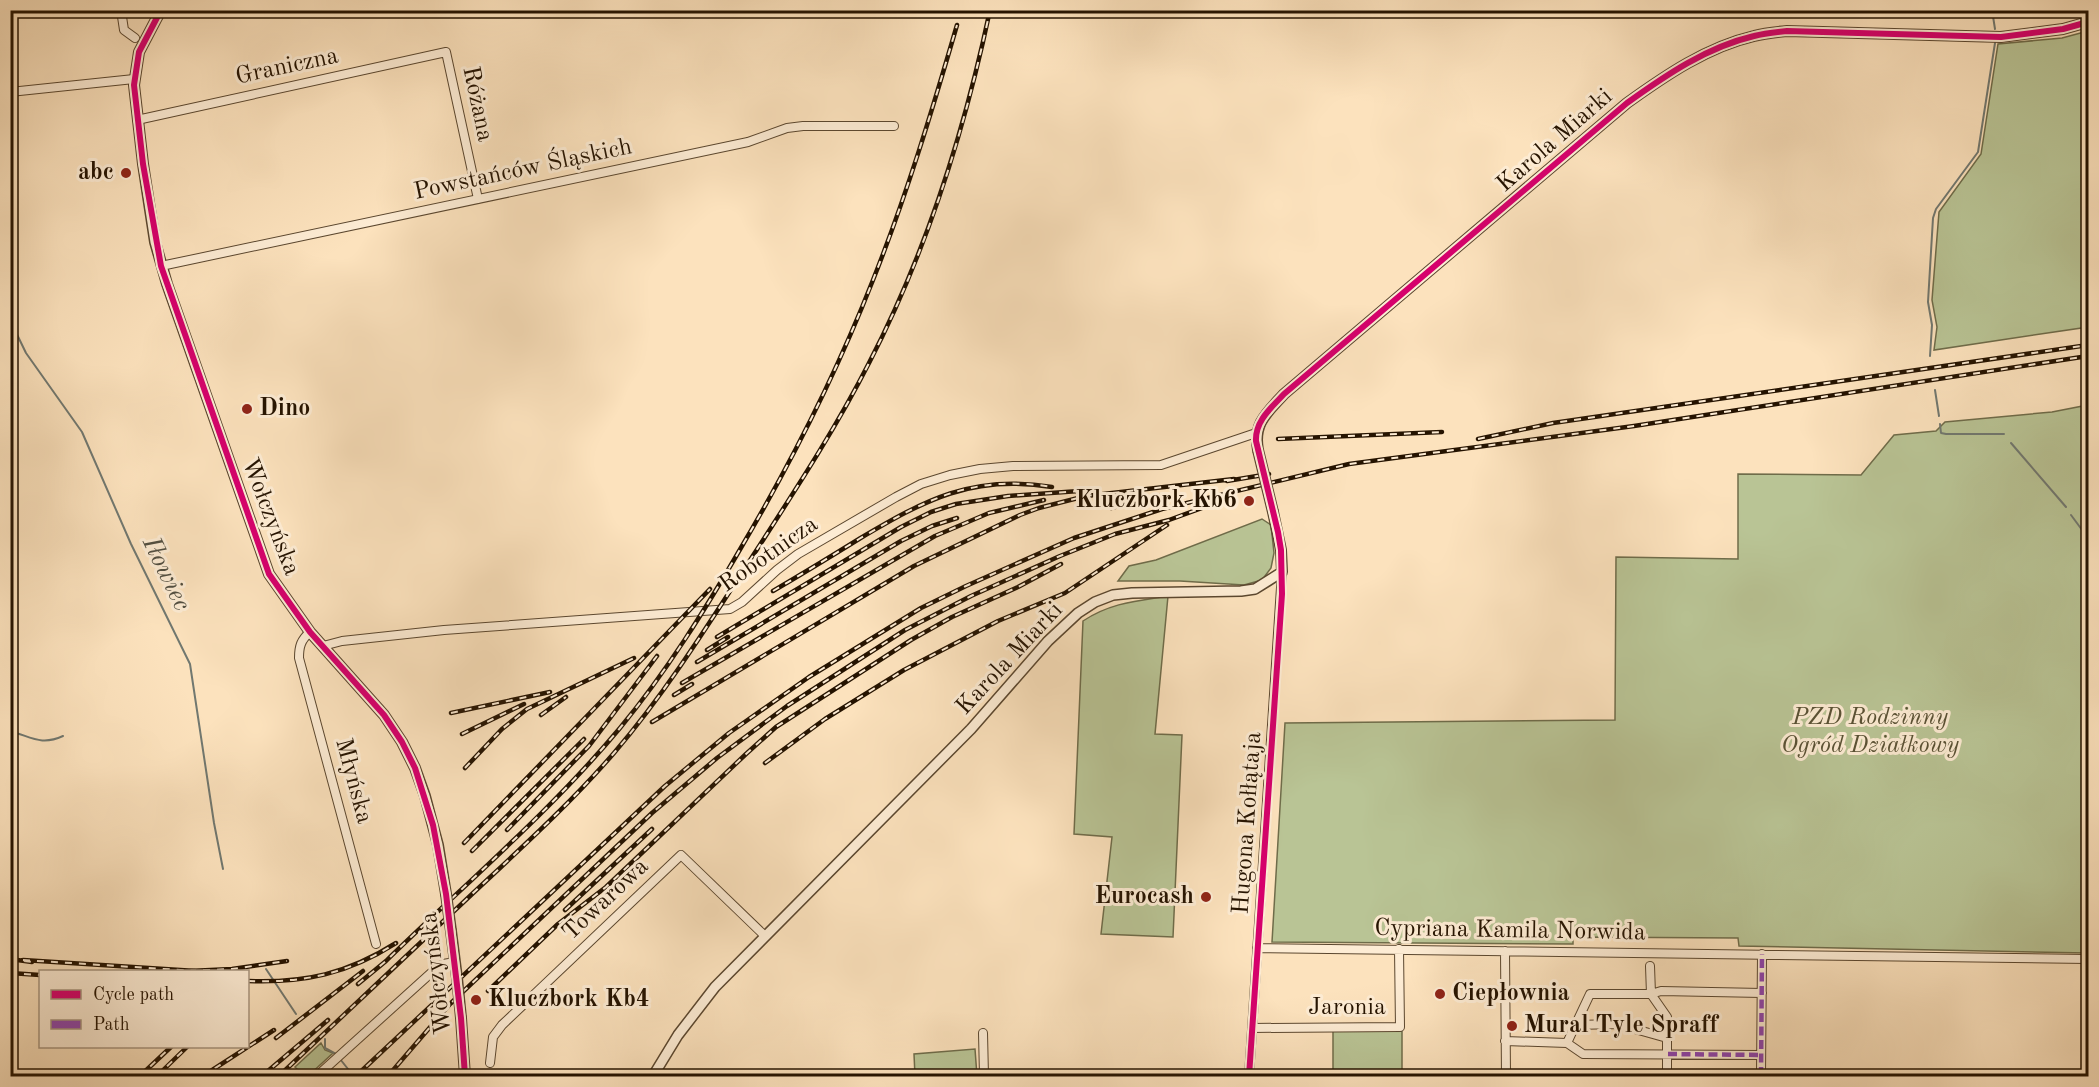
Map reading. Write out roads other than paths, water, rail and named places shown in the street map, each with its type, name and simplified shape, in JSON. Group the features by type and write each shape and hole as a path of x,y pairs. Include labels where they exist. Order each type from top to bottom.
{"street":[{"path":"121,10 124,30 135,38"},
{"name":"Wołczyńska","path":"161,10 139,52 134,79 137,120 161,266 269,574 310,632 384,715 411,759 428,806 446,894 457,978 465,1077"},
{"name":"Karola Miarki","path":"1256,433 1262,419 1294,387 1627,103 1664,76 1694,59 1725,45 1755,36 1787,31 2001,37 2063,30 2088,22"},
{"name":"Graniczna","path":"137,120 446,52"},
{"name":"Różana","path":"446,52 478,199"},
{"path":"10,92 134,79"},
{"name":"Powstańców Śląskich","path":"161,266 748,142 788,128 827,125 894,126"},
{"path":"1256,433 1278,532 1282,572"},
{"name":"Robotnicza","path":"323,646 344,641 444,630 730,609 742,602 798,554 921,484 980,469 1013,466 1144,467 1161,465 1256,433"},
{"name":"Karola Miarki","path":"652,1077 678,1035 715,987 971,729 1048,641 1078,613 1095,602 1123,594 1255,589 1282,572"},
{"name":"Hugona Kołłątaja","path":"1249,1077 1282,572"},
{"name":"Młyńska","path":"310,632 299,646 300,658 376,944"},
{"name":"Towarowa","path":"490,1063 493,1037 502,1025 681,855 765,936"},
{"name":"Cypriana Kamila Norwida","path":"1257,948 2088,959"},
{"name":"Jaronia","path":"1252,1028 1400,1027 1399,949"},
{"path":"1505,951 1506,1077"},
{"path":"1761,1077 1762,954"},
{"path":"317,1077 438,967 455,962"},
{"path":"1650,966 1651,994 1667,1017 1667,1077"},
{"path":"1567,1043 1590,994 1651,994 1661,991 1762,993"},
{"path":"1576,1025 1617,1024 1667,1038"},
{"path":"983,1033 984,1077"},
{"path":"1505,1041 1567,1043 1583,1054 1761,1055"}],"waterway":[{"path":"1992,10 1995,29"},
{"path":"1930,356 1932,325 1928,302 1933,218 1936,209 1978,152 1995,43"},
{"name":"Iłowiec","path":"10,320 26,353 82,432 131,544 190,664 223,869"},
{"path":"1935,390 1939,416"},
{"path":"1940,424 1941,433 1946,434 2004,434"},
{"path":"2011,443 2066,507"},
{"path":"2071,515 2088,538"},
{"path":"10,731 42,740 63,736"},
{"name":"Iłowiec","path":"266,969 296,1014"},
{"name":"Iłowiec","path":"325,1039 325,1048 336,1054"},
{"name":"Iłowiec","path":"340,1059 348,1069 350,1076"}],"railway":[{"path":"279,1076 580,790 614,753 670,681 828,437 890,321 942,191 980,56 990,10"},
{"path":"358,984 386,961 506,847 593,759 654,685 700,617 761,514 813,416 844,348 897,217 957,25"},
{"path":"1478,439 1553,423 2088,345"},
{"path":"356,1076 665,786 729,733 809,677 921,608 1074,538 1162,509 1349,464 1634,426 2088,356"},
{"path":"1278,439 1442,432"},
{"path":"1227,481 1269,474"},
{"path":"652,722 914,566 1020,515 1086,496 1234,479"},
{"path":"773,591 883,525 950,493 997,484 1052,487"},
{"path":"717,637 901,527 931,512 956,504 1008,496 1079,491"},
{"path":"1111,508 1163,495"},
{"path":"682,683 935,536 989,513 1044,500"},
{"path":"388,1076 450,1004 652,813 717,758 787,706 905,630 971,596 1115,534 1169,520 1221,501"},
{"path":"697,662 901,541 932,526 957,518"},
{"path":"765,763 825,719 904,670 998,621 1065,593 1167,525"},
{"path":"488,991 558,924 606,887 776,727 911,640 952,617 1018,587 1061,564"},
{"path":"464,843 710,589"},
{"path":"707,650 728,637"},
{"path":"507,830 589,746 657,656"},
{"path":"465,768 502,729 527,709 634,658"},
{"path":"674,695 692,684"},
{"path":"451,713 550,692"},
{"path":"541,715 566,697"},
{"path":"462,734 524,704"},
{"path":"472,851 584,739"},
{"path":"565,910 652,829"},
{"path":"249,981 288,980 325,974 360,962 396,943"},
{"path":"10,959 32,962"},
{"path":"23,960 180,970"},
{"path":"210,970 287,961"},
{"path":"276,1038 363,971"},
{"path":"10,973 39,975"},
{"path":"262,1076 328,1020"},
{"path":"249,1046 274,1030"},
{"path":"140,1076 170,1048"},
{"path":"157,1076 186,1048"},
{"path":"203,1076 246,1048"}],"place":[{"name":"abc","path":"126,173"},
{"name":"Dino","path":"247,409"},
{"name":"Kluczbork Kb6","path":"1249,501"},
{"name":"Eurocash","path":"1206,897"},
{"name":"Ciepłownia","path":"1440,994"},
{"name":"Kluczbork Kb4","path":"476,1000"},
{"name":"Mural Tyle Spraff","path":"1512,1026"}],"park label":[{"name":"PZD Rodzinny Ogród Działkowy","path":"1870,732"}]}
